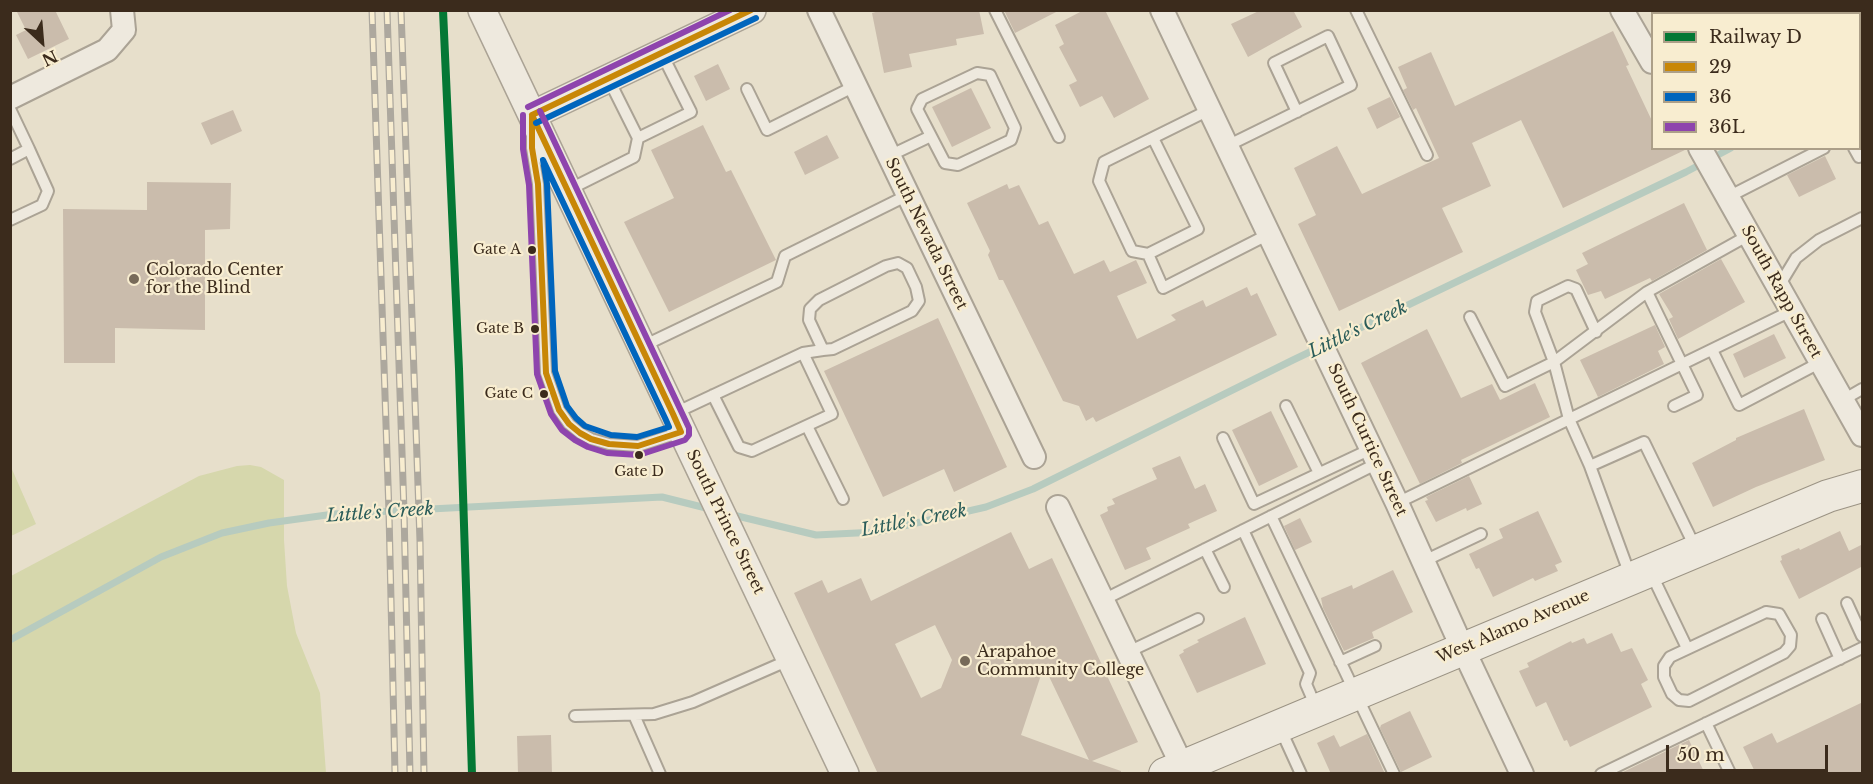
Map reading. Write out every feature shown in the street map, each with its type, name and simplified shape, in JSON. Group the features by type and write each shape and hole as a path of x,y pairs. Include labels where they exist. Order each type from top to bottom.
{"main road":[{"name":"West Alamo Avenue","path":"1178,771 1640,574 1828,496 1863,486"}],"street":[{"name":"South Prince Street","path":"482,10 845,774"},
{"path":"532,115 752,10"},
{"name":"South Nevada Street","path":"819,10 1034,457"},
{"name":"South Curtice Street","path":"1162,10 1397,502 1522,774"},
{"path":"1622,10 1651,59"},
{"path":"10,98 107,50 123,20"},
{"name":"South Rapp Street","path":"1701,150 1863,435"},
{"path":"1058,507 1128,652 1178,771"}],"lane":[{"path":"995,10 1059,137"},
{"path":"1356,10 1427,155"},
{"path":"1227,146 1297,112 1352,85 1328,36 1274,63 1297,112"},
{"path":"638,138 691,112 662,54"},
{"path":"977,73 990,75 1015,128 1011,140 958,165 945,163 931,136 917,109 922,99 977,73"},
{"path":"568,190 634,157 638,138 609,79"},
{"path":"747,89 767,130 855,86"},
{"path":"10,109 48,191 42,205 10,220"},
{"path":"1153,138 1198,229 1148,254 1132,251 1099,181 1104,162 1209,110"},
{"path":"532,115 532,148 538,184 546,373 559,410 569,424 580,433 609,444 638,446 677,423 713,395 802,353 833,349 912,311 919,301 916,287 907,268 898,263 886,266 819,300 810,309 809,320 823,350"},
{"path":"889,156 931,136"},
{"path":"10,159 29,149"},
{"path":"1728,197 1820,150"},
{"path":"641,347 777,282 784,256 908,195"},
{"path":"1778,287 1796,258 1819,240 1863,218"},
{"path":"1148,254 1163,288 1269,234"},
{"path":"1470,317 1505,386 1554,362 1647,292 1749,235"},
{"path":"1596,332 1576,290 1568,286 1537,301 1535,312 1554,362 1569,419 1640,574 1687,648"},
{"path":"1647,292 1697,395 1674,406"},
{"path":"1397,502 1791,311"},
{"path":"1712,350 1738,405 1821,362"},
{"path":"713,395 739,447 752,451 807,426 832,414 802,353"},
{"path":"1843,400 1863,389"},
{"path":"1286,406 1319,473"},
{"path":"807,426 843,499"},
{"path":"1223,438 1254,504 1319,473 1374,456"},
{"path":"1590,466 1644,442 1697,551"},
{"path":"1103,600 1271,516 1374,456"},
{"path":"1271,516 1394,774"},
{"path":"1243,530 1310,673 1306,684 1317,710"},
{"path":"1424,561 1481,534"},
{"path":"1205,549 1224,587"},
{"path":"1847,603 1863,636"},
{"path":"1766,612 1779,614 1791,635 1790,646 1784,653 1689,701 1678,700 1672,694 1664,677 1664,666 1670,657 1687,648 1766,612"},
{"path":"1822,618 1840,658"},
{"path":"1128,652 1198,619"},
{"path":"1340,662 1375,646"},
{"path":"1601,774 1863,648"},
{"path":"575,716 654,714 693,702 790,659"},
{"path":"634,715 660,774"},
{"path":"1706,723 1730,773"},
{"path":"1279,726 1301,774"}],"green space":[{"path":"250,465 261,467 284,480 287,586 296,633 320,693 326,773 11,773 11,576 199,476"},
{"path":"11,467 36,524 10,536"}],"building":[{"path":"16,10 55,10 69,39 28,59 16,35 26,30"},
{"path":"883,10 979,10 984,34 956,39 957,45 909,54 912,67 884,73 872,13"},
{"path":"1004,10 1060,10 1015,33"},
{"path":"1084,10 1105,10 1149,99 1114,118 1102,96 1080,107 1069,85 1077,81 1059,47 1064,44 1055,25"},
{"path":"1261,10 1293,10 1302,27 1248,57 1231,24"},
{"path":"1613,31 1629,65 1626,66 1651,119 1651,150 1685,150 1563,208 1521,120 1472,143 1491,186 1442,208 1463,252 1339,311 1298,224 1316,215 1294,168 1337,146 1362,194 1439,158 1416,108 1413,110 1403,90 1407,88 1398,67 1431,52 1455,106"},
{"path":"718,64 730,89 706,101 694,76"},
{"path":"971,88 991,128 952,147 932,107"},
{"path":"1390,97 1400,117 1377,129 1367,108"},
{"path":"233,110 242,131 211,145 201,123"},
{"path":"703,125 726,172 731,170 776,260 669,312 624,222 674,198 651,150"},
{"path":"827,135 839,158 805,175 794,152"},
{"path":"1825,156 1836,179 1799,197 1787,175"},
{"name":"Colorado Center for the Blind","path":"147,182 231,183 230,229 205,230 205,330 115,328 115,363 64,363 63,209 147,210"},
{"path":"1007,184 1009,189 1019,185 1039,225 1048,221 1074,274 1104,260 1110,272 1136,260 1147,283 1117,296 1137,339 1176,320 1171,315 1203,300 1206,307 1247,287 1251,296 1257,293 1277,335 1096,422 1093,417 1086,421 1079,406 1063,401 1003,280 999,280 988,255 990,251 967,203"},
{"path":"1684,203 1707,250 1652,281 1650,278 1605,299 1601,291 1588,295 1576,270 1588,264 1582,253"},
{"path":"1721,259 1745,302 1678,339 1669,319 1673,317 1659,294"},
{"path":"938,318 1007,467 954,492 944,469 883,497 824,371"},
{"path":"1655,325 1665,347 1658,351 1664,364 1598,397 1580,360"},
{"path":"1427,329 1461,398 1492,384 1500,400 1535,383 1550,417 1461,460 1462,463 1420,484 1361,363"},
{"path":"1774,334 1786,358 1744,378 1733,354"},
{"path":"1804,409 1825,460 1756,487 1713,507 1692,463 1736,438"},
{"path":"1271,411 1298,467 1259,486 1232,430"},
{"path":"1180,456 1195,489 1205,484 1217,511 1188,524 1190,528 1146,548 1151,559 1125,570 1100,515 1108,511 1107,507 1115,504 1112,499 1157,479 1152,468"},
{"path":"1469,476 1482,504 1467,511 1466,508 1436,522 1425,501 1428,500 1426,497"},
{"path":"1538,511 1562,562 1555,565 1558,571 1535,581 1533,578 1493,597 1479,568 1476,569 1469,554 1503,538 1499,529"},
{"path":"1300,518 1312,542 1295,550 1284,526"},
{"path":"1840,531 1849,551 1863,544 1863,566 1799,599 1780,561 1781,556 1799,548 1800,550"},
{"name":"Arapahoe Community College","path":"1011,532 1029,569 1052,558 1138,742 1092,761 1121,771 1121,774 878,774 794,593 822,580 828,593 861,578 871,601","holes":["935,625 952,660 941,688 921,698 895,644","1044,666 1089,760 1021,735"]},
{"path":"1393,570 1413,612 1372,632 1374,638 1344,651 1323,608 1321,598 1352,585 1353,589"},
{"path":"1245,617 1266,664 1197,693 1179,655 1184,652 1183,650 1199,642 1197,640"},
{"path":"1612,633 1621,652 1632,648 1648,680 1641,684 1652,707 1570,747 1567,740 1564,741 1546,702 1536,707 1519,671 1529,667 1527,663 1571,641 1572,643 1584,638 1587,644"},
{"path":"1863,702 1863,774 1756,774 1743,747 1772,733 1777,743"},
{"path":"1410,711 1432,757 1401,772 1380,728 1381,725"},
{"path":"1367,734 1385,774 1331,774 1317,743 1334,735 1340,747"},
{"path":"551,735 552,774 518,774 517,736"},
{"path":"1689,740 1705,774 1619,774"}],"waterway":[{"name":"Little's Creek","path":"729,514 816,535 877,532 986,507 1033,489 1293,360 1686,172 1727,150"},
{"name":"Little's Creek","path":"10,640 161,557 222,533 269,523 334,514 662,497 710,509"}],"railway":[{"path":"372,10 389,513 395,774"},
{"path":"387,10 404,511 410,774"},
{"path":"401,10 420,541 424,774"}],"rail line":[{"name":"D","path":"443,10 459,369 472,774"}],"transit line":[{"name":"36L","path":"528,107 730,10"},
{"name":"29","path":"532,115 751,10"},
{"name":"36","path":"536,123 756,18"},
{"name":"36L","path":"523,115 523,149 529,185 537,374 551,414 562,430 575,440 607,453 639,455 685,440 689,435 689,428 540,111"},
{"name":"29","path":"532,115 673,414 681,432 638,446 609,444 580,433 569,424 559,410 546,373 538,184 532,148 532,115"},
{"name":"36","path":"543,160 665,418 669,427 637,437 611,435 585,426 567,406 555,371 547,184 543,160"}],"place":[{"name":"Gate A","path":"532,250"},
{"name":"Colorado Center for the Blind","path":"134,279"},
{"name":"Gate B","path":"535,329"},
{"name":"Gate C","path":"544,394"},
{"name":"Gate D","path":"639,455"},
{"name":"Arapahoe Community College","path":"965,661"}]}
